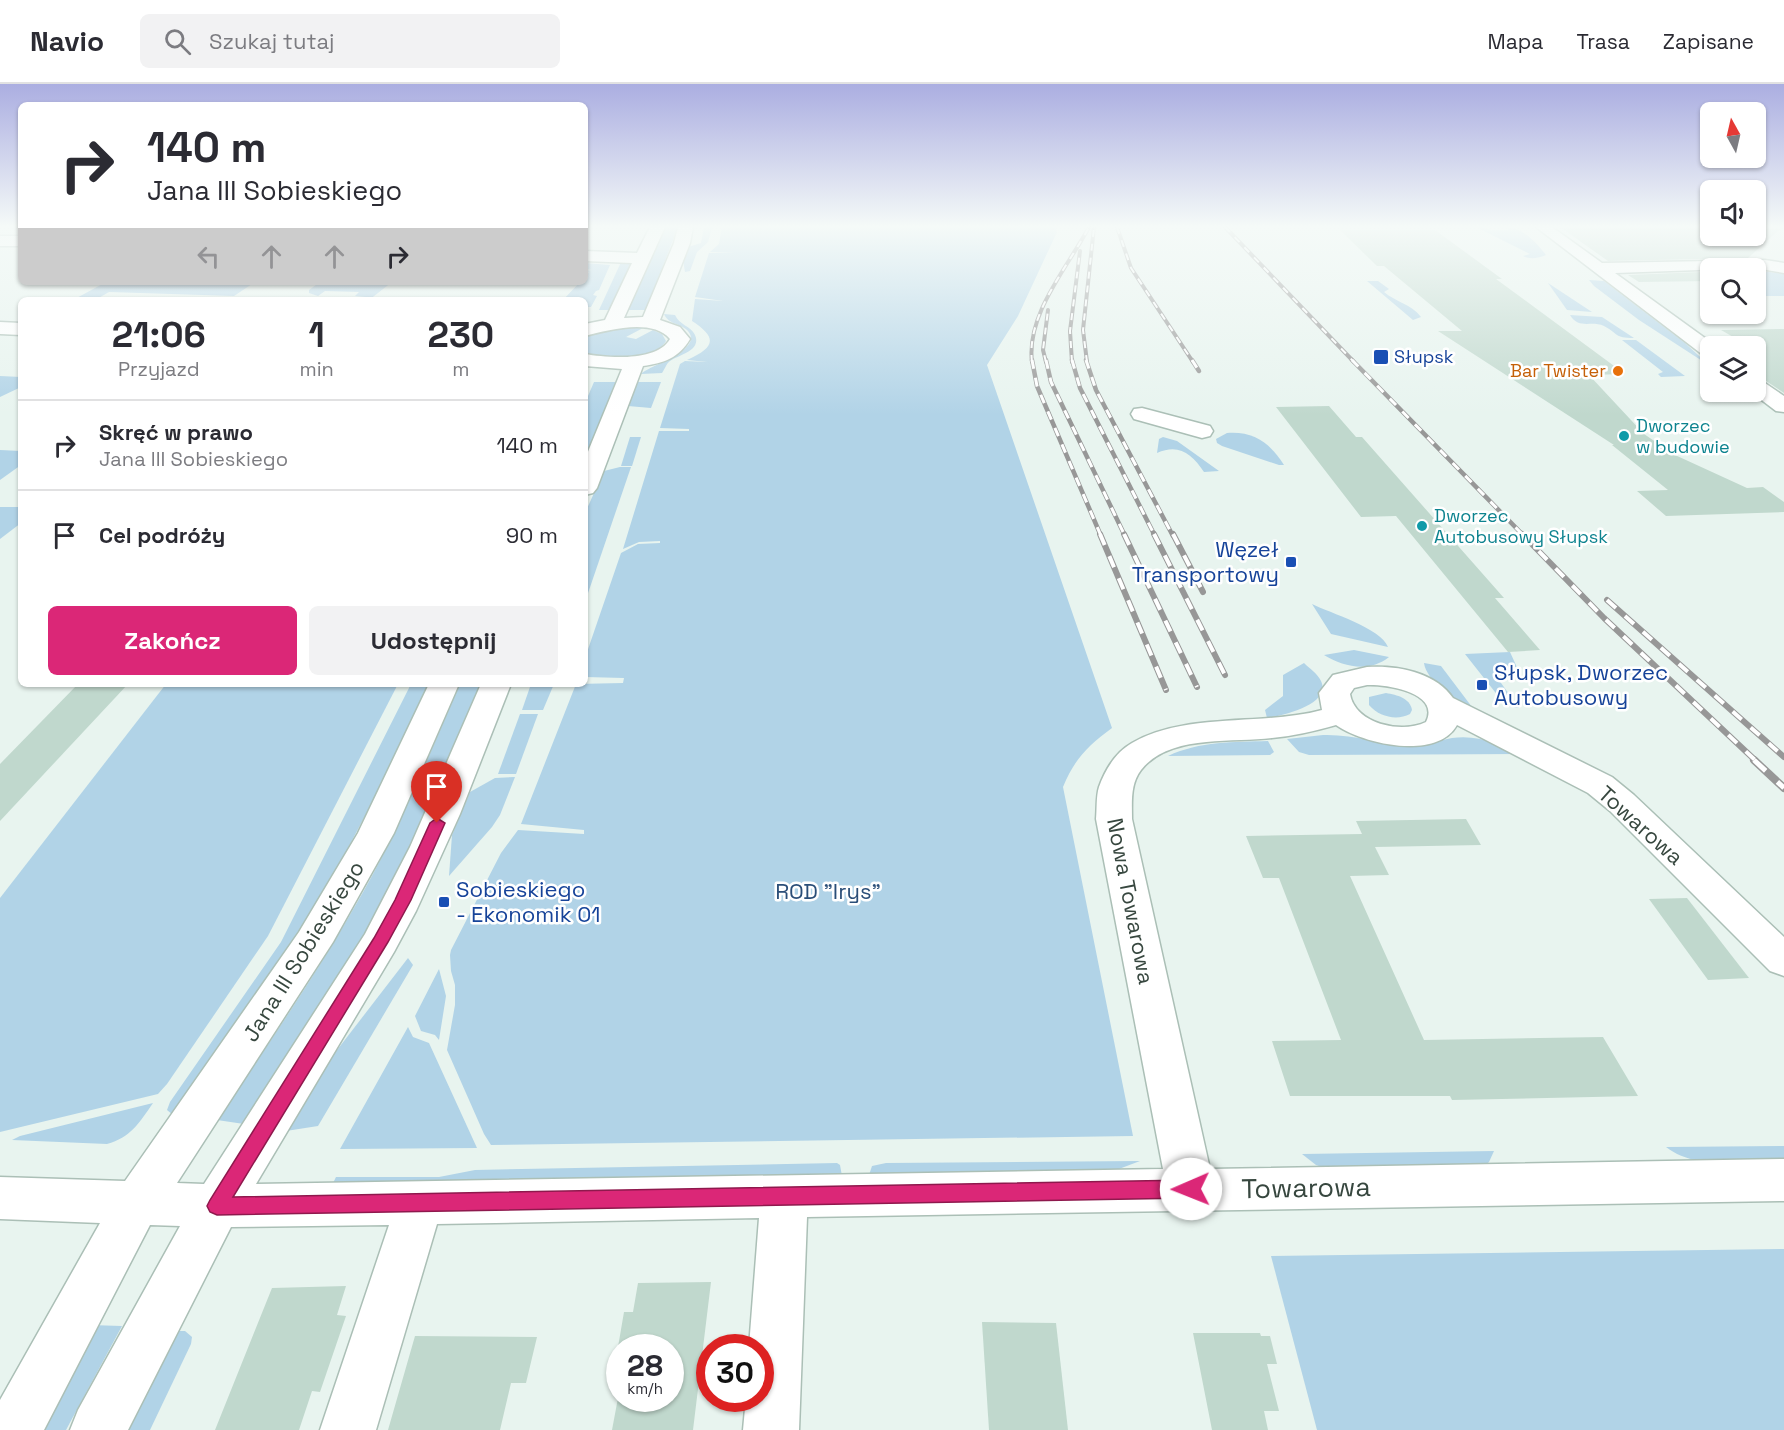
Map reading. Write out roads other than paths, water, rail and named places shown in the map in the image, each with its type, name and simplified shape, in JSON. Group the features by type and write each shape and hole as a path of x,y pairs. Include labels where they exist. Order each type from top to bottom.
{"street":[{"path":"612,324 628,290"},
{"path":"649,324 663,290"},
{"path":"1627,290 1700,344"},
{"path":"588,329 612,324 649,324 671,329 677,334 679,343 665,354 635,362 588,367"},
{"path":"0,328 18,329"},
{"path":"588,480 635,362"},
{"path":"1766,393 1784,406"},
{"path":"1142,414 1202,431"},
{"name":"Towarowa","path":"1341,714 1333,702 1336,688 1344,681 1367,676 1392,676 1413,682 1434,694 1443,705 1600,785 1622,803 1784,961"},
{"name":"Jana III Sobieskiego","path":"14,1430 136,1205 313,942 376,833 443,687"},
{"path":"98,1430 217,1206 380,942 403,900 495,687"},
{"path":"1341,714 1359,726 1382,734 1421,736 1439,729 1442,725 1445,716 1443,705"},
{"name":"Nowa Towarowa","path":"1191,1189 1114,819 1112,805 1118,776 1132,758 1151,746 1173,738 1192,733 1297,725 1341,714"},
{"name":"Towarowa","path":"217,1206 1784,1180"},
{"path":"771,1430 784,1196"},
{"path":"0,1198 136,1205 217,1206"},
{"path":"348,1430 420,1202"}],"railway":[{"path":"1032,360 1035,326 1051,290"},
{"path":"1072,362 1070,331 1075,290"},
{"path":"1087,290 1083,330 1087,362"},
{"path":"1145,290 1193,362"},
{"path":"1285,290 1354,362"},
{"path":"1046,362 1043,350 1048,310"},
{"path":"1032,360 1037,386 1101,536"},
{"path":"1046,360 1051,382 1125,536"},
{"path":"1072,360 1080,388 1155,536"},
{"path":"1086,360 1096,390 1173,536"},
{"path":"1192,360 1199,371"},
{"path":"1352,360 1524,536"},
{"path":"1100,534 1166,690"},
{"path":"1124,534 1197,687"},
{"path":"1154,534 1225,675"},
{"path":"1173,534 1203,592"},
{"path":"1522,534 1604,618 1756,761"},
{"path":"1607,600 1784,757"},
{"path":"1754,760 1784,788"}],"place":[{"name":"Słupsk","path":"1381,357"},
{"name":"Bar Twister","path":"1618,371"},
{"name":"Dworzec w budowie","path":"1624,436"},
{"name":"Dworzec Autobusowy Słupsk","path":"1422,526"},
{"name":"Węzeł Transportowy","path":"1291,562"},
{"name":"Słupsk, Dworzec Autobusowy","path":"1482,685"},
{"name":"Sobieskiego - Ekonomik 01","path":"444,902"}],"park label":[{"name":"ROD \"Irys\"","path":"828,891"}]}
